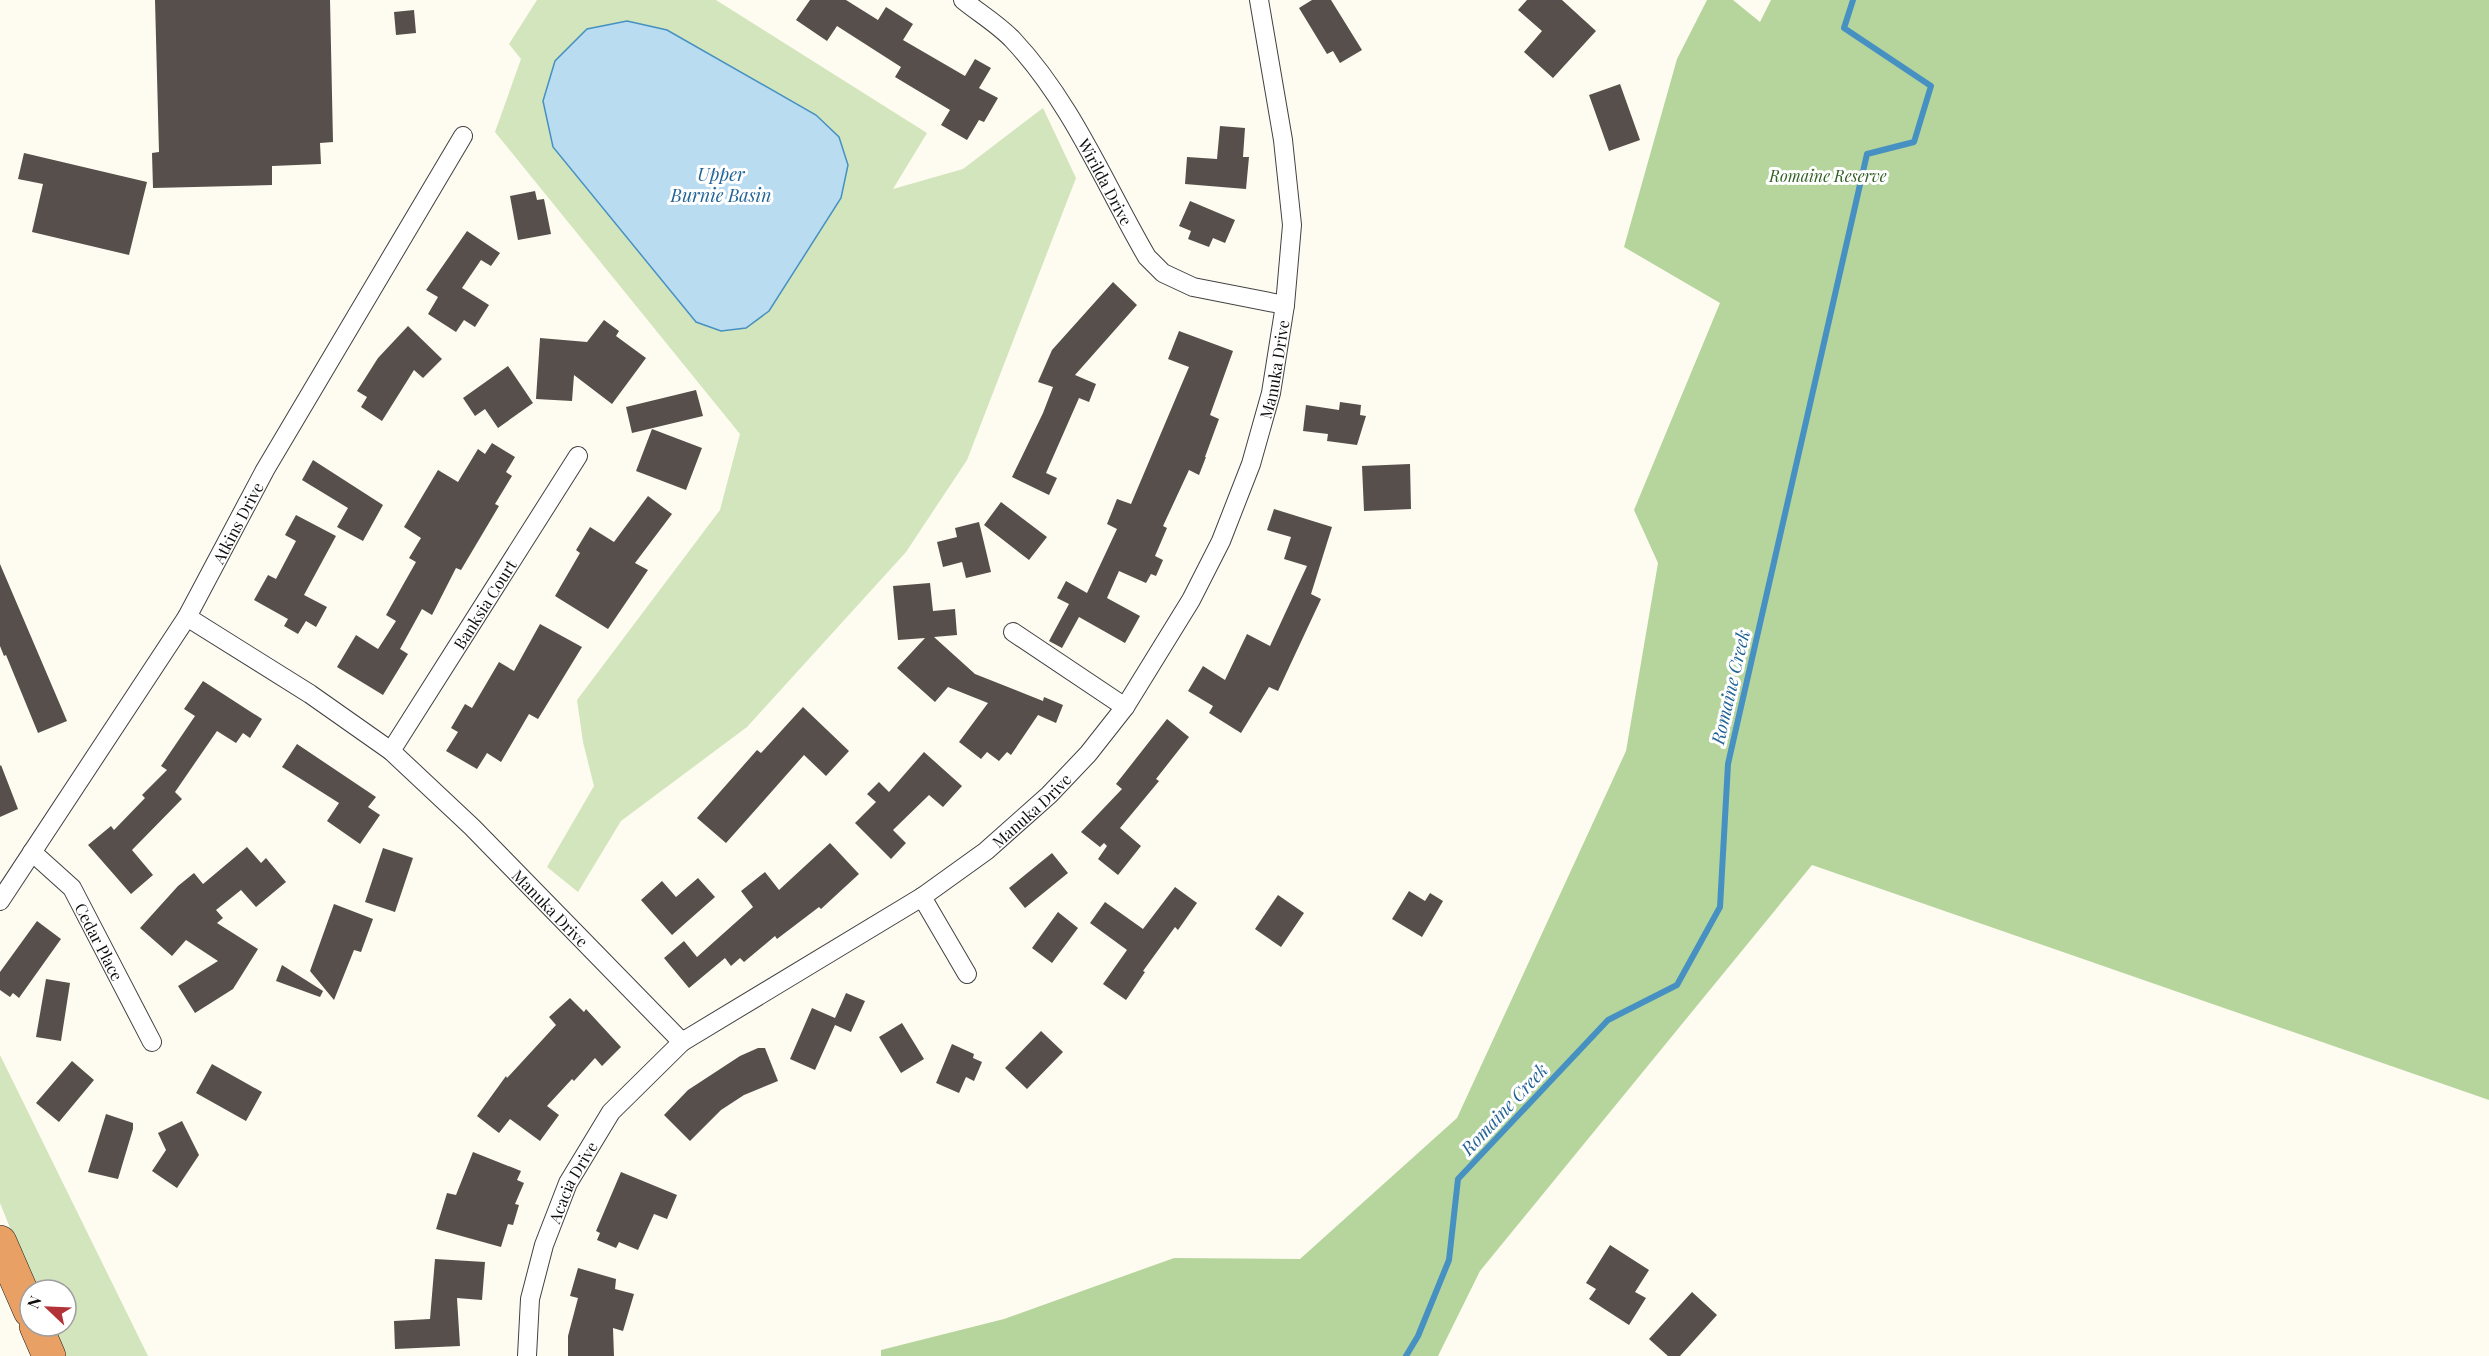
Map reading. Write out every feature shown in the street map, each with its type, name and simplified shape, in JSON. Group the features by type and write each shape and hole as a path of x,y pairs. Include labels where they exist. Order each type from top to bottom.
{"highway":[{"path":"0,1242 18,1283"},
{"path":"41,1338 49,1356"}],"street":[{"name":"Wirilda Drive","path":"963,0 1012,39 1050,84 1073,120 1147,257 1163,273 1193,286 1285,305"},
{"name":"Manuka Drive","path":"187,617 310,694 391,751 472,827 682,1042 922,897 986,851 1049,795 1088,754 1125,708 1191,600 1221,541 1251,464 1271,393 1285,305 1292,225 1283,140 1259,0"},
{"name":"Atkins Drive","path":"0,901 187,617 265,470 463,136"},
{"name":"Banksia Court","path":"391,751 578,456"},
{"path":"1013,632 1125,708"},
{"name":"Cedar Place","path":"32,852 72,888 152,1042"},
{"path":"922,897 967,974"},
{"name":"Acacia Drive","path":"527,1356 530,1299 544,1245 568,1183 611,1112 682,1042"}],"green space":[{"path":"537,0 716,0 927,133 893,189 963,169 1043,108 1076,178 967,460 906,552 747,727 621,821 578,892 547,867 594,786 583,742 577,700 720,510 740,434 495,132 521,59 509,44","holes":["553,147 721,330 695,322"]},
{"name":"Romaine Reserve","path":"1707,0 1733,0 1760,22 1771,0 2489,0 2489,1100 1812,865 1480,1271 1438,1356 881,1356 881,1350 1004,1319 1174,1258 1300,1259 1457,1118 1626,751 1658,563 1634,510 1720,303 1624,247 1677,59"},
{"path":"0,1055 148,1356 65,1356 57,1338 78,1338 78,1278 30,1278 0,1203"}],"water":[{"name":"Upper Burnie Basin","path":"627,21 667,30 816,115 839,137 848,165 841,198 769,311 746,328 721,331 696,322 553,147 543,101 555,61 587,29"}],"building":[{"path":"155,0 330,0 333,142 320,143 321,164 272,166 272,185 153,188 152,153 159,152"},
{"path":"810,0 846,0 878,20 886,7 913,24 903,40 965,76 975,59 991,68 979,88 998,98 984,122 979,120 967,140 941,125 950,110 895,77 901,67 837,26 827,41 796,20"},
{"path":"1312,0 1331,0 1362,50 1340,63 1333,51 1327,54 1299,8"},
{"path":"1527,0 1562,0 1596,31 1553,78 1524,52 1542,31 1518,10"},
{"path":"414,10 416,33 396,35 394,12"},
{"path":"1620,84 1640,140 1609,151 1589,95"},
{"path":"1220,126 1245,128 1243,157 1249,157 1246,189 1185,184 1187,157 1217,159"},
{"path":"24,153 147,182 129,255 32,232 43,184 18,179"},
{"path":"535,191 537,200 544,199 551,234 518,240 510,196"},
{"path":"1190,201 1235,220 1225,243 1213,238 1209,247 1188,239 1191,231 1179,226"},
{"path":"467,231 500,253 491,266 481,260 462,288 489,305 475,327 464,320 456,332 428,314 438,297 426,290"},
{"path":"1113,282 1137,305 1075,375 1096,384 1089,402 1079,398 1046,473 1057,478 1049,495 1012,477 1053,387 1038,382 1052,350"},
{"path":"604,320 619,331 616,336 646,358 612,404 574,375 572,401 536,399 540,338 587,342"},
{"path":"408,326 442,359 423,378 414,370 382,421 361,407 367,397 357,391 378,358"},
{"path":"1179,331 1233,351 1210,415 1219,419 1206,457 1199,475 1189,470 1163,526 1167,528 1155,556 1163,560 1156,576 1151,574 1146,583 1119,571 1107,598 1140,616 1125,643 1079,617 1062,648 1049,641 1069,604 1057,598 1066,581 1087,593 1117,529 1107,524 1117,499 1131,504 1189,367 1168,359"},
{"path":"508,366 533,403 498,428 485,409 475,416 463,398"},
{"path":"696,390 703,416 632,433 626,407"},
{"path":"1340,402 1361,405 1360,415 1366,416 1357,445 1327,441 1328,434 1303,431 1306,405 1339,410"},
{"path":"652,429 702,448 686,490 636,471"},
{"path":"492,443 515,457 506,472 512,476 495,504 499,506 461,570 456,568 432,615 422,609 400,649 408,654 383,695 337,667 356,635 378,649 396,621 386,615 416,562 409,558 421,538 404,527 438,470 458,482 478,449 485,454"},
{"path":"313,460 383,505 363,541 337,527 348,508 302,480"},
{"path":"1410,464 1411,509 1364,511 1362,466"},
{"path":"648,496 672,514 635,563 648,570 608,629 555,596 580,553 576,550 590,527 614,542"},
{"path":"1001,502 1047,537 1029,560 984,525"},
{"path":"1274,509 1332,527 1311,594 1321,599 1278,691 1269,687 1241,733 1209,713 1213,706 1188,691 1203,666 1225,680 1247,634 1270,646 1307,566 1284,559 1291,537 1267,530"},
{"path":"296,515 336,536 304,595 327,607 316,627 306,621 298,634 284,626 288,619 254,600 268,575 276,579 296,541 285,535"},
{"path":"979,522 991,572 966,578 962,562 943,567 937,542 957,537 955,528"},
{"path":"0,564 67,721 38,733 6,655 4,656 0,646"},
{"path":"930,583 933,611 955,609 957,635 934,637 975,674 1043,701 1044,697 1063,705 1056,723 1038,715 1011,755 1007,752 999,761 987,752 981,759 959,742 988,703 948,687 935,702 897,668 925,638 898,640 893,586"},
{"path":"540,624 582,647 538,719 529,714 501,762 487,753 477,769 446,751 458,732 451,728 465,704 472,708 499,662 514,671"},
{"path":"203,681 262,719 250,738 243,733 236,743 217,731 175,792 182,799 132,850 153,875 131,894 88,845 111,826 114,830 145,798 142,795 167,770 161,766 195,716 184,709"},
{"path":"803,707 849,751 826,776 804,755 726,843 697,818 757,750 761,753"},
{"path":"1167,719 1189,737 1156,779 1159,781 1120,828 1141,846 1118,875 1098,859 1107,846 1104,843 1100,847 1081,832 1122,789 1116,784"},
{"path":"297,744 376,797 368,807 380,815 360,844 327,821 339,803 282,767"},
{"path":"924,752 962,786 943,807 929,795 893,830 906,843 891,859 855,823 876,802 867,794 879,782 889,792"},
{"path":"0,766 18,809 0,817"},
{"path":"830,843 859,874 821,909 819,907 777,939 775,936 744,962 740,958 731,966 725,958 689,988 664,958 684,941 697,957 753,907 741,891 765,872 779,890"},
{"path":"247,847 261,863 266,858 286,882 256,907 241,890 216,910 223,918 217,923 258,949 233,989 195,1013 178,986 218,961 186,940 172,956 140,928 178,886 194,873 203,884"},
{"path":"383,848 413,858 395,912 365,902"},
{"path":"1052,853 1068,873 1025,908 1009,888"},
{"path":"698,878 715,897 672,935 641,900 662,881 676,897"},
{"path":"1175,887 1197,903 1178,930 1175,927 1143,971 1145,972 1126,1000 1103,984 1127,950 1090,923 1105,902 1143,929"},
{"path":"1409,891 1425,901 1430,893 1443,901 1422,937 1392,919"},
{"path":"1278,895 1304,913 1281,947 1255,929"},
{"path":"334,904 373,919 361,952 354,950 334,1000 310,971"},
{"path":"1058,912 1078,928 1052,963 1032,948"},
{"path":"37,921 61,939 19,998 13,993 10,997 0,990 0,972"},
{"path":"282,965 323,991 320,997 276,981"},
{"path":"46,979 70,983 61,1041 36,1037"},
{"path":"846,993 865,1001 851,1032 835,1025 815,1070 790,1059 812,1008 835,1018"},
{"path":"570,998 584,1012 586,1009 621,1047 602,1066 595,1058 547,1106 559,1115 540,1141 510,1119 499,1133 477,1116 506,1076 507,1078 556,1025 549,1017"},
{"path":"902,1023 924,1059 901,1073 879,1037"},
{"path":"1041,1031 1063,1052 1027,1089 1005,1068"},
{"path":"952,1044 974,1054 973,1058 982,1062 974,1081 966,1077 959,1093 936,1083"},
{"path":"758,1048 765,1048 778,1081 744,1095 721,1110 690,1141 664,1115 688,1090 740,1056"},
{"path":"72,1061 94,1080 59,1122 36,1103"},
{"path":"212,1064 262,1092 246,1121 196,1093"},
{"path":"106,1114 133,1123 118,1179 88,1172"},
{"path":"182,1121 199,1155 177,1188 152,1171 166,1150 158,1133"},
{"path":"473,1152 521,1171 517,1180 524,1183 515,1204 519,1205 513,1225 508,1224 501,1247 436,1229 447,1193 456,1195"},
{"path":"621,1172 677,1195 667,1219 654,1214 638,1250 619,1242 616,1248 597,1240 600,1233 596,1231"},
{"path":"1610,1245 1649,1270 1635,1292 1646,1298 1629,1325 1589,1299 1596,1289 1586,1283"},
{"path":"435,1259 485,1262 482,1300 457,1298 460,1346 395,1349 394,1321 430,1319"},
{"path":"578,1268 616,1279 615,1289 634,1294 623,1331 613,1328 614,1356 568,1356 568,1336 578,1298 570,1296"},
{"path":"1692,1292 1717,1315 1680,1356 1668,1356 1649,1339"}],"waterway":[{"name":"Romaine Creek","path":"1406,1356 1418,1336 1449,1260 1458,1179 1608,1020 1677,985 1720,907 1728,764 1867,154 1914,142 1931,86 1844,28 1853,0"}]}
